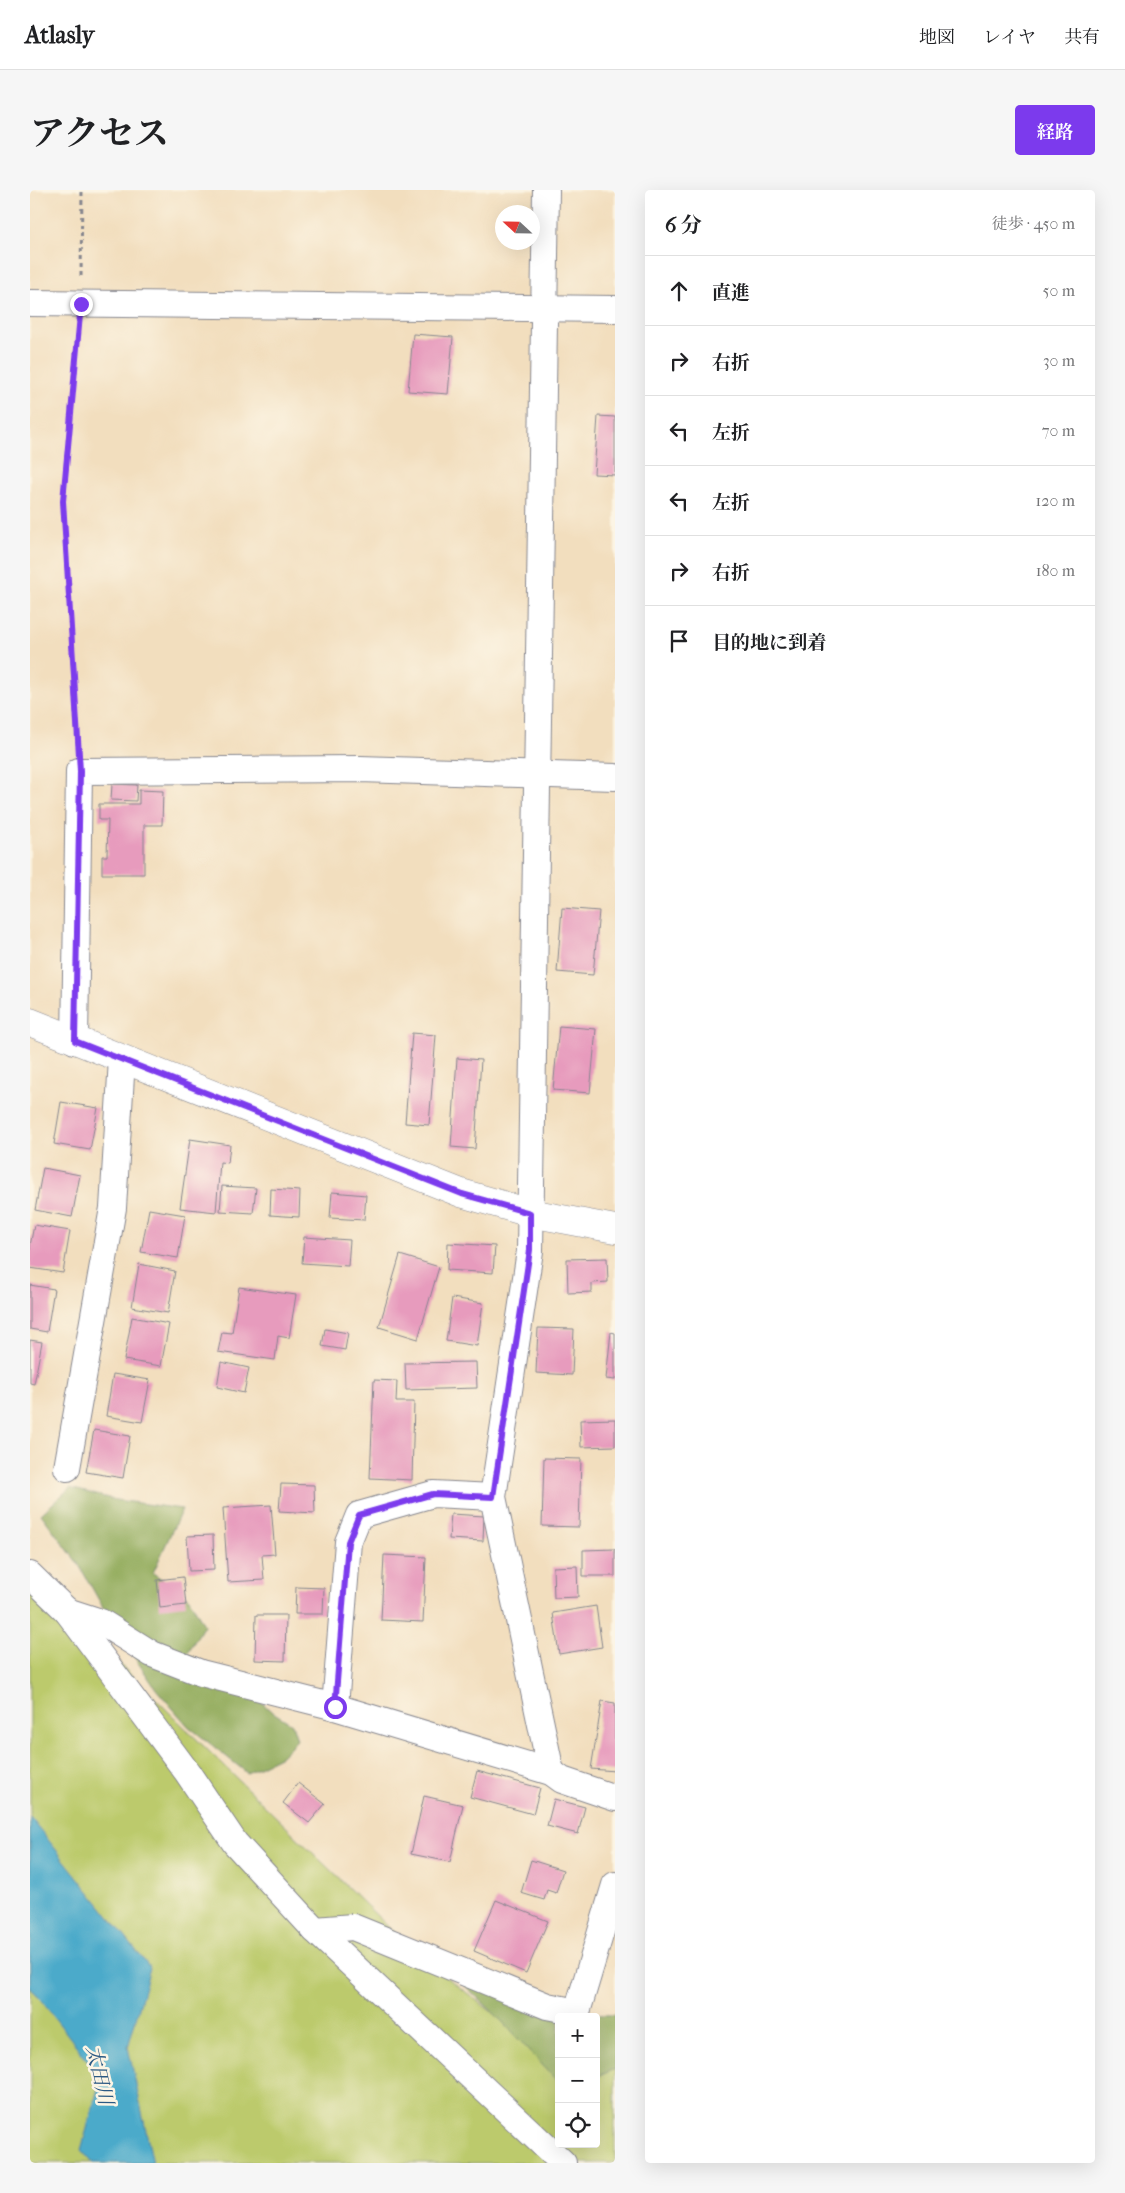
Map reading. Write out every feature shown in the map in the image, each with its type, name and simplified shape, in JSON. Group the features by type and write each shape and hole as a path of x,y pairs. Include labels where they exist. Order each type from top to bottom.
{"street":[{"path":"546,190 530,1250 493,1497 551,1772"},
{"path":"30,303 545,310 615,309"},
{"path":"75,1041 80,771 360,770 520,772 538,776 615,777"},
{"path":"30,1022 462,1194 530,1213 615,1228"},
{"path":"66,1468 113,1208 122,1059"},
{"path":"335,1707 348,1542 359,1515 433,1494 493,1497"},
{"path":"30,1575 67,1611 187,1772 235,1843 315,1930 563,2163"},
{"path":"67,1611 101,1622 152,1654 201,1674 335,1707 551,1772 562,1780 615,1798"},
{"path":"315,1930 353,1927 547,2006 577,2012 615,1886"}],"path":[{"path":"80,771 63,501 81,304 82,190"}],"green space":[{"path":"70,1488 116,1500 182,1509 153,1573 189,1598 204,1625 187,1654 241,1683 271,1711 292,1724 297,1740 281,1756 247,1773 188,1726 156,1689 117,1632 79,1565 41,1514"},
{"path":"30,1576 414,1952 497,2016 555,2067 555,2148 600,2148 600,2075 615,2069 615,2163 30,2163"},
{"path":"441,1963 537,2014 555,2014 555,2079 497,2016"},
{"path":"600,2015 615,2015 615,2069 600,2075"}],"water":[{"name":"太田川","path":"30,1817 150,1968 128,2047 153,2163 93,2163 81,2150 101,2078 30,1986"}],"building":[{"path":"413,334 453,337 448,394 408,391"},
{"path":"598,416 615,417 615,475 594,474"},
{"path":"112,784 137,785 136,801 111,800"},
{"path":"139,790 163,791 162,825 144,825 144,874 102,874 102,856 107,856 108,820 99,820 99,804 139,804"},
{"path":"562,908 599,911 593,975 557,972"},
{"path":"559,1026 596,1029 590,1093 553,1090"},
{"path":"412,1033 436,1035 429,1125 405,1123"},
{"path":"457,1058 481,1060 475,1149 451,1147"},
{"path":"61,1102 98,1108 90,1150 54,1144"},
{"path":"190,1139 230,1145 228,1163 220,1162 216,1212 180,1208"},
{"path":"43,1168 80,1175 72,1217 35,1210"},
{"path":"222,1186 256,1188 253,1213 220,1211"},
{"path":"271,1189 300,1191 299,1217 270,1215"},
{"path":"332,1192 366,1195 364,1220 330,1218"},
{"path":"149,1209 185,1215 178,1258 141,1252"},
{"path":"34,1225 70,1231 63,1273 30,1268 30,1246"},
{"path":"304,1237 350,1240 348,1266 302,1263"},
{"path":"448,1243 495,1246 493,1273 447,1270"},
{"path":"400,1255 439,1267 418,1339 379,1327"},
{"path":"607,1258 608,1282 592,1283 592,1292 568,1293 567,1259"},
{"path":"139,1264 175,1271 168,1313 132,1307"},
{"path":"30,1285 54,1289 47,1332 30,1329"},
{"path":"239,1287 296,1295 289,1338 278,1336 275,1360 218,1352 222,1332 232,1333"},
{"path":"452,1298 483,1303 477,1346 446,1341"},
{"path":"132,1317 169,1324 161,1366 124,1360"},
{"path":"538,1328 574,1329 572,1375 536,1373"},
{"path":"325,1329 348,1333 345,1350 322,1346"},
{"path":"611,1332 615,1333 615,1380 606,1379"},
{"path":"30,1340 42,1342 34,1384 30,1383"},
{"path":"221,1362 249,1368 244,1393 217,1387"},
{"path":"476,1362 477,1388 406,1390 405,1363"},
{"path":"113,1374 150,1380 142,1422 106,1416"},
{"path":"374,1380 397,1381 396,1402 414,1402 412,1480 370,1478"},
{"path":"615,1419 615,1446 581,1447 580,1420"},
{"path":"94,1430 130,1436 123,1478 86,1472"},
{"path":"544,1458 581,1459 579,1527 542,1526"},
{"path":"281,1484 314,1485 315,1513 279,1511"},
{"path":"271,1505 275,1554 262,1555 264,1580 228,1582 223,1508"},
{"path":"451,1514 484,1516 483,1541 449,1539"},
{"path":"213,1535 214,1570 189,1571 187,1536"},
{"path":"615,1549 615,1576 583,1576 583,1550"},
{"path":"384,1555 426,1557 423,1622 381,1620"},
{"path":"577,1566 578,1597 554,1598 553,1567"},
{"path":"183,1577 186,1605 160,1608 157,1580"},
{"path":"296,1587 324,1588 323,1614 295,1614"},
{"path":"596,1606 602,1647 559,1654 553,1613"},
{"path":"256,1615 286,1615 285,1661 255,1660"},
{"path":"602,1701 615,1703 615,1771 591,1769"},
{"path":"477,1771 540,1788 533,1814 470,1797"},
{"path":"298,1783 325,1804 309,1823 283,1803"},
{"path":"424,1796 463,1805 450,1862 411,1854"},
{"path":"554,1799 585,1807 578,1834 547,1826"},
{"path":"531,1860 563,1870 556,1893 547,1890 544,1900 521,1893"},
{"path":"496,1900 548,1921 526,1973 474,1951"}],"route":[{"path":"81,304 63,501 80,771 75,1041 462,1194 530,1213 530,1250 493,1497 433,1494 359,1515 348,1542 335,1707"}]}
